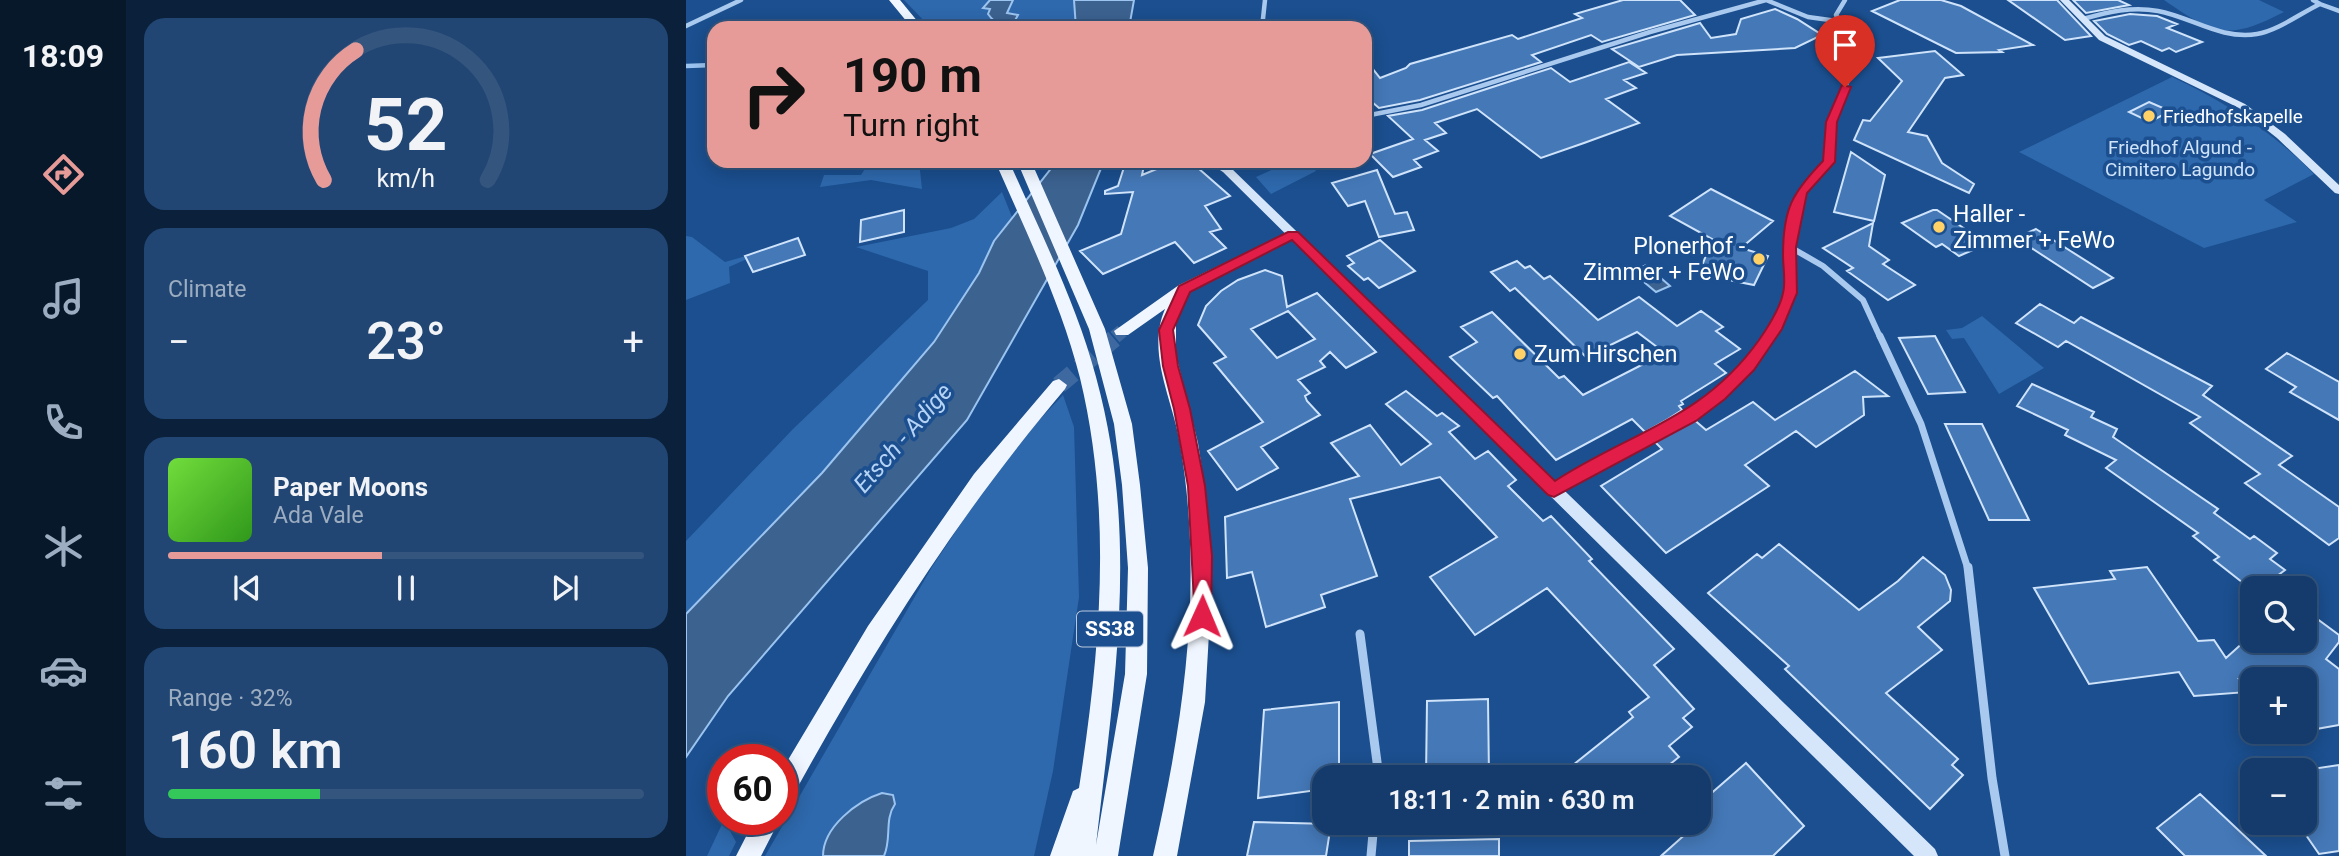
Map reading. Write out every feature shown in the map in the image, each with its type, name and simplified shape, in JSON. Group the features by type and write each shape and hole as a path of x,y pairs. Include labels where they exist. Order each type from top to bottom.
{"main road":[{"path":"894,0 912,21"},
{"path":"2064,0 2102,38 2242,106 2281,136 2339,191"},
{"name":"SS38","path":"1005,168 1078,344 1095,408 1106,495 1110,620 1106,673 1082,856"},
{"name":"SS38","path":"1027,168 1081,287 1108,362 1123,424 1138,568 1136,674 1106,856"},
{"path":"1224,168 1928,856"},
{"path":"1122,331 1184,289 1293,234"},
{"path":"1165,856 1184,775 1202,616 1203,556 1197,486 1182,409 1170,366 1166,330 1184,289"},
{"path":"798,766 867,649 948,524 1006,444 1059,385"},
{"path":"1062,856 1093,762"},
{"path":"748,856 759,835"}],"street":[{"path":"686,26 741,0"},
{"path":"1263,21 1265,0"},
{"path":"1372,115 1421,105 1648,33 1766,0 1808,17 1837,21"},
{"path":"1554,491 1585,470 1690,417 1720,395 1748,366 1775,329 1790,293 1792,222 1801,191 1831,157 1831,122 1855,63 1856,47 1837,21 1836,15 1845,0"},
{"path":"2313,0 2339,11"},
{"path":"2083,19 2143,9 2215,32 2250,36 2260,34 2320,4"},
{"path":"1790,247 1823,266 1863,300 1925,435 1971,577 1992,778 2005,856"},
{"path":"1360,634 1377,765"},
{"path":"1371,856 1373,835"}],"green space":[{"path":"904,0 1074,0 1076,21 924,21"},
{"path":"2164,0 2259,0 2284,12 2249,27 2222,30 2196,21"},
{"name":"Friedhof Algund - Cimitero Lagundo","path":"2172,77 2248,119 2314,174 2264,200 2297,222 2204,248 2019,152"},
{"path":"865,168 920,168 922,189 871,180 820,187 824,175 861,175"},
{"path":"1276,168 1314,168 1316,171 1271,194 1256,177"},
{"path":"1002,192 1012,217 994,241 979,273 934,342 822,473 686,614 686,541 793,429 928,300 928,271 856,247 951,228 974,219"},
{"path":"686,236 692,237 725,262 746,256 747,259 729,267 730,283 686,300"},
{"path":"1982,316 2044,368 1999,394 1964,338 1952,339 1946,330 1962,328"},
{"path":"1063,395 1074,427 1079,597 1053,771 1034,856 765,856 777,835 798,835 798,799 932,567 1008,453"},
{"path":"717,835 732,835 736,842 729,856 707,856"}],"water":[{"path":"990,0 1013,0 1007,13 1018,15 1015,21 994,21 988,14 990,9 983,8"},
{"path":"1074,0 1134,0 1130,21 1076,21"},
{"name":"Etsch - Adige","path":"1051,168 1101,168 1078,225 967,420 728,696 686,757 686,614 822,473 934,342 979,273 994,241"},
{"path":"1646,265 1670,286 1656,292 1632,272"},
{"path":"882,793 893,795 895,804 890,816 884,856 823,856 825,845 835,825 862,802"}],"building":[{"path":"1623,0 1680,0 1695,15 1602,42 1591,35 1532,55 1541,62 1420,100 1379,108 1372,102 1372,68 1380,78 1410,64 1512,35 1518,39 1582,18 1575,14"},
{"path":"1900,0 1941,0 1961,6 2033,45 1999,50 2002,52 1956,53 1872,11"},
{"path":"2008,0 2057,0 2091,36 2065,40"},
{"path":"2073,0 2118,0 2129,5 2086,13"},
{"path":"1775,9 1822,35 1795,48 1677,55 1639,67 1612,49 1700,23 1711,38 1736,34 1741,19"},
{"path":"2130,14 2157,16 2177,24 2167,28 2202,42 2176,52 2169,48 2162,51 2141,41 2129,45 2107,34 2094,21"},
{"path":"1935,51 1963,75 1945,78 1908,132 1927,136 1942,163 1974,184 1969,193 1854,140 1863,120 1870,121 1902,81 1878,58"},
{"path":"1629,62 1646,73 1624,80 1636,88 1606,99 1639,123 1541,158 1477,109 1435,123 1446,133 1425,140 1438,151 1414,160 1421,167 1393,177 1372,156 1372,153 1413,139 1388,116 1422,110 1551,68 1570,82"},
{"name":"Friedhofskapelle","path":"2149,102 2170,111 2150,122 2129,112"},
{"path":"1851,152 1885,175 1874,221 1834,212"},
{"path":"1124,168 1144,168 1142,175 1159,168 1198,168 1230,196 1205,206 1221,229 1210,232 1226,248 1194,263 1175,242 1103,274 1080,251 1121,234 1133,192 1105,194 1105,191 1118,186"},
{"path":"1377,170 1395,214 1407,212 1414,230 1379,237 1365,201 1348,206 1332,183"},
{"path":"1711,189 1773,221 1741,248 1768,256 1754,285 1699,274 1712,239 1670,216"},
{"path":"904,210 904,232 860,242 861,220"},
{"path":"1937,210 1987,244 1959,256 1942,244 1936,247 1902,223"},
{"path":"1873,223 1869,246 1889,260 1883,264 1915,285 1888,300 1847,271 1853,268 1823,248"},
{"path":"2036,229 2113,278 2093,288 2016,238"},
{"path":"798,238 805,255 753,272 745,256"},
{"path":"1380,240 1415,271 1379,288 1368,278 1364,280 1348,266 1354,263 1347,256"},
{"path":"1517,261 1525,268 1530,266 1544,279 1550,276 1598,320 1639,297 1677,326 1701,311 1723,327 1716,331 1740,349 1715,364 1726,373 1681,401 1683,404 1679,406 1682,410 1668,419 1645,432 1632,419 1556,460 1497,396 1493,398 1450,357 1477,342 1461,327 1492,312 1559,378 1564,376 1583,395 1665,353 1637,332 1586,357 1515,288 1510,291 1491,272"},
{"path":"1265,270 1282,276 1287,307 1317,293 1376,352 1346,368 1330,352 1320,361 1325,367 1298,380 1310,393 1305,396 1307,401 1320,415 1261,447 1278,468 1237,490 1208,451 1263,422 1214,363 1226,357 1198,325 1206,306 1221,291 1238,280","holes":["1288,311 1315,339 1277,358 1251,329"]},
{"path":"2040,304 2074,323 2081,317 2212,386 2203,395 2292,456 2279,465 2339,507 2339,538 2329,545 2245,483 2260,474 2190,423 2200,417 2066,341 2058,347 2016,323"},
{"path":"1935,336 1965,392 1928,394 1899,338"},
{"path":"2287,353 2339,382 2339,420 2290,392 2296,387 2266,369"},
{"path":"1855,371 1888,396 1863,397 1864,415 1816,447 1796,431 1745,465 1769,486 1666,553 1601,486 1662,449 1654,441 1692,418 1706,430 1753,402 1775,420"},
{"path":"2032,384 2094,412 2091,417 2117,429 2113,437 2218,509 2214,513 2250,539 2254,536 2277,553 2270,559 2285,570 2277,576 2240,576 2240,581 2214,560 2219,557 2193,536 2198,533 2106,468 2116,460 2065,435 2068,430 2017,406"},
{"path":"1406,391 1437,416 1442,413 1459,426 1449,432 1475,459 1488,451 1516,480 1508,486 1543,521 1551,516 1592,559 1589,561 1674,649 1654,665 1694,709 1683,718 1692,727 1669,746 1679,757 1669,765 1573,765 1633,717 1629,712 1649,697 1547,588 1475,635 1430,577 1497,537 1440,477 1350,499 1377,576 1321,595 1325,607 1266,627 1252,572 1227,578 1225,517 1359,476 1331,443 1370,425 1401,465 1431,444 1386,404"},
{"path":"1945,424 1982,424 2029,520 1989,520"},
{"path":"1779,544 1859,610 1898,581 1923,557 1945,575 1951,590 1950,601 1918,627 1942,650 1886,693 1958,759 1952,765 1963,775 1930,809 1785,669 1789,666 1708,593 1757,554 1762,558"},
{"path":"2147,567 2198,641 2214,640 2226,658 2240,645 2240,653 2317,653 2317,619 2339,635 2339,642 2326,659 2339,669 2339,725 2317,729 2317,667 2240,667 2240,693 2194,696 2179,672 2089,684 2034,588 2115,579 2110,571"},
{"path":"1488,699 1489,765 1426,765 1427,701"},
{"path":"1339,702 1339,765 1312,765 1312,791 1258,798 1264,710"},
{"path":"1746,763 1804,826 1773,856 1661,856 1684,835 1711,835 1711,794"},
{"path":"2339,765 2339,851 2319,854 2306,835 2317,835 2317,768"},
{"path":"2200,794 2240,832 2240,835 2244,835 2266,856 2185,856 2157,828"},
{"path":"1254,822 1312,824 1312,835 1329,835 1326,856 1247,856"},
{"path":"1499,839 1499,856 1409,856 1409,841"}],"waterway":[{"path":"686,66 707,65"}],"tunnel":[{"path":"1115,337 1122,331"},
{"path":"1059,385 1117,336"}],"place":[{"name":"Friedhofskapelle","path":"2149,116"},
{"name":"Haller - Zimmer + FeWo","path":"1939,227"},
{"name":"Plonerhof - Zimmer + FeWo","path":"1759,259"},
{"name":"Zum Hirschen","path":"1520,354"}],"route":[{"path":"1202,616 1203,556 1197,486 1182,409 1170,366 1166,330 1172,310 1184,289 1293,234 1554,491 1585,470 1690,417 1720,395 1748,366 1775,329 1790,293 1790,247 1796,206 1801,191 1829,162 1832,152 1831,122 1845,87"}]}
